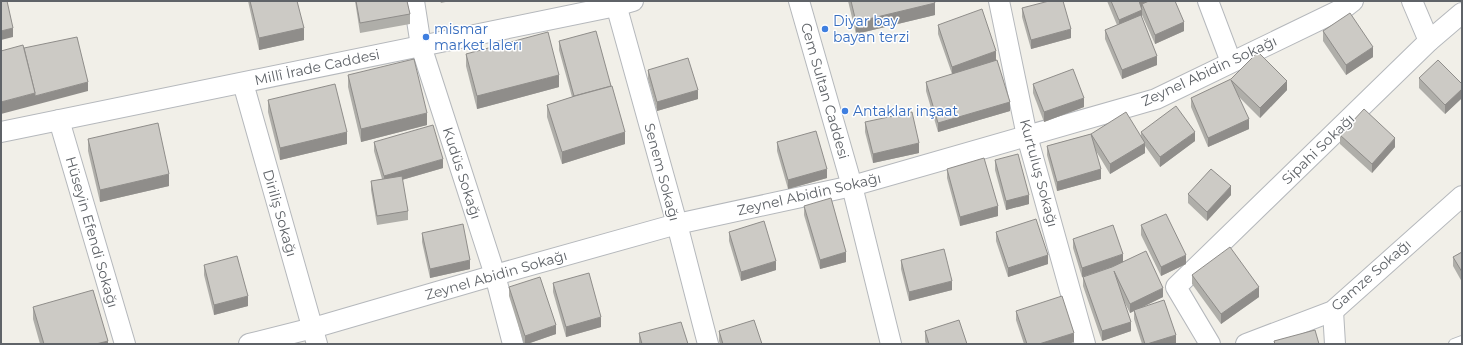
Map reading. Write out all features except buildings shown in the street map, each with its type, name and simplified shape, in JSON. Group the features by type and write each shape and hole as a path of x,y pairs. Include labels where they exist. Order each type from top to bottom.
{"street":[{"name":"Kudüs Sokağı","path":"414,1 422,46 495,275 513,344"},
{"name":"Cem Sultan Caddesi","path":"799,1 852,186 891,344"},
{"name":"Kurtuluş Sokağı","path":"999,1 1027,136 1085,344"},
{"path":"1208,1 1231,62"},
{"name":"Zeynel Abidin Sokağı","path":"249,344 315,336 495,275 677,224 852,186 1156,99 1344,8 1353,1"},
{"path":"1412,1 1429,41"},
{"name":"Millî İrade Caddesi","path":"1,132 422,46 622,3"},
{"name":"Senem Sokağı","path":"622,3 708,344"},
{"name":"Sipahi Sokağı","path":"1210,344 1176,288 1429,41 1462,13"},
{"name":"Diriliş Sokağı","path":"243,83 315,336"},
{"name":"Hüseyin Efendi Sokağı","path":"59,120 124,344"},
{"name":"Gamze Sokağı","path":"1246,344 1333,311 1462,196"},
{"path":"1333,311 1335,344"}],"lane":[{"path":"1454,344 1462,341"}],"place":[{"name":"Diyar bay bayan terzi","path":"825,29"},
{"name":"mismar market lalerı","path":"426,37"},
{"name":"Antaklar inşaat","path":"845,111"}]}
